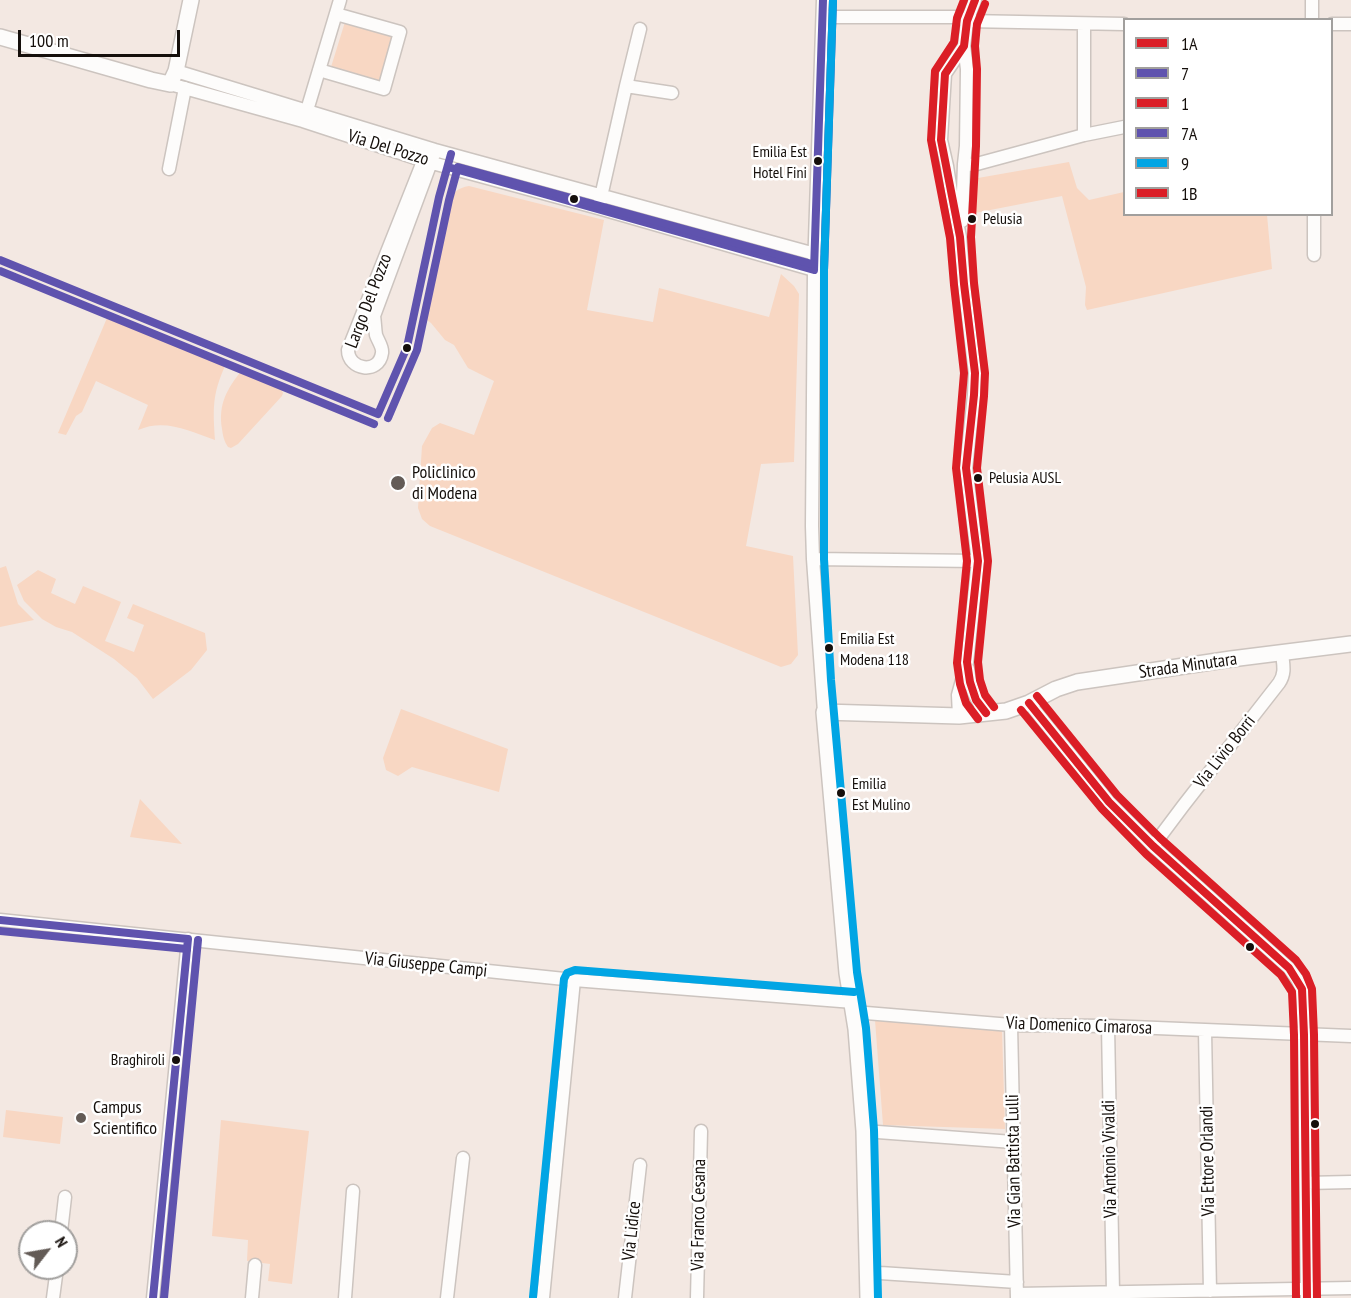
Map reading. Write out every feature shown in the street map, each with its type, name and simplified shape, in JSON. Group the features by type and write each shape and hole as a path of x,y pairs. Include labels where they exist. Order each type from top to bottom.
{"main road":[{"path":"0,38 143,78 177,81 191,0"},
{"name":"Strada Minutara","path":"824,712 959,716 1006,711 1077,682 1351,644"},
{"path":"824,712 847,973 853,1007 864,1131 868,1298"}],"street":[{"path":"305,116 340,0"},
{"path":"824,0 814,270 813,559 824,712"},
{"path":"960,237 966,146 967,69 964,46 968,21 975,0"},
{"path":"1312,0 1312,18"},
{"path":"319,70 384,89 400,33 336,14"},
{"path":"823,17 958,17 968,21 1123,24"},
{"path":"1084,24 1084,135"},
{"path":"1333,24 1351,24"},
{"path":"600,202 640,29"},
{"path":"959,716 958,695 967,662 978,561 966,468 975,373 960,237 940,140 945,74 964,46"},
{"name":"Via Del Pozzo","path":"177,81 305,116"},
{"name":"Via Del Pozzo","path":"177,81 600,202 699,223 815,254"},
{"path":"169,169 177,81"},
{"path":"626,86 672,93"},
{"path":"964,164 973,165 1123,126"},
{"name":"Largo Del Pozzo","path":"430,155 374,316 376,336 382,352 380,359 370,368 360,367 351,361 348,350 430,155"},
{"path":"947,166 949,160 955,157 961,159 964,164"},
{"name":"Via Del Pozzo","path":"600,202 694,236 814,270"},
{"path":"1314,216 1314,255"},
{"path":"694,236 699,223"},
{"path":"813,559 978,561"},
{"name":"Via Livio Borri","path":"1153,846 1279,683 1284,671 1282,653"},
{"path":"967,662 976,700 986,713"},
{"path":"1029,703 1109,802 1153,846 1289,968 1302,989 1307,1294"},
{"name":"Via Giuseppe Campi","path":"0,920 853,1007"},
{"path":"153,1298 188,939"},
{"path":"543,1298 574,980"},
{"name":"Via Domenico Cimarosa","path":"853,1007 1011,1024 1351,1036"},
{"name":"Via Gian Battista Lulli","path":"1011,1024 1017,1291"},
{"name":"Via Antonio Vivaldi","path":"1108,1026 1113,1292"},
{"name":"Via Ettore Orlandi","path":"1205,1031 1210,1291"},
{"name":"Via Franco Cesana","path":"697,1298 700,1131"},
{"path":"864,1131 1013,1142"},
{"path":"447,1298 463,1158"},
{"name":"Via Lidice","path":"625,1298 640,1165"},
{"path":"1306,1183 1351,1182"},
{"path":"345,1298 353,1191"},
{"path":"62,1220 65,1197"},
{"path":"252,1298 255,1265"},
{"path":"868,1270 1017,1291 1210,1291 1307,1294 1351,1288"},
{"path":"53,1298 55,1280"}],"shaded area":[{"path":"345,22 395,37 381,82 331,67"},
{"path":"1069,162 1077,188 1089,200 1123,192 1123,216 1267,216 1272,269 1087,310 1086,287 1062,196 975,213 975,189 978,178"},
{"path":"469,186 604,220 587,310 653,322 659,288 769,317 781,274 794,286 799,294 794,462 761,464 746,546 793,556 798,655 791,664 781,667 430,526 422,519 418,508 422,446 432,428 440,423 474,435 494,381 468,368 454,345 445,340 423,317 449,202 456,191"},
{"path":"107,318 225,366 214,402 215,440 177,427 158,425 138,430 148,405 96,381 82,412 76,416 66,435 58,433"},
{"path":"242,370 280,386 283,393 238,444 231,448 228,447 223,436 221,412 228,390"},
{"path":"6,566 18,604 34,620 0,627 0,568"},
{"path":"38,570 56,579 51,593 75,604 83,586 121,602 105,641 134,652 144,625 127,618 133,604 205,633 207,650 191,670 153,699 137,678 114,659 72,632 42,619 24,601 17,585"},
{"path":"401,709 508,749 499,792 412,767 398,776 386,770 383,758"},
{"path":"140,799 182,844 130,837"},
{"path":"875,1020 1002,1030 1005,1129 883,1125"},
{"path":"6,1110 63,1117 60,1144 3,1137"},
{"path":"221,1120 309,1131 292,1284 268,1281 270,1264 247,1261 248,1240 212,1236"}],"transit line":[{"name":"7","path":"814,270 823,0"},
{"name":"7A","path":"824,270 833,0"},
{"name":"9","path":"833,0 824,270 824,559 831,680 857,972 866,1028 874,1130 878,1298"},
{"name":"1","path":"964,0 957,18 954,42 935,71 931,140 950,238 964,373 956,468 967,561 957,663 966,703 978,719"},
{"name":"1A","path":"975,0 967,21 964,46 945,74 941,140 960,237 975,373 966,468 978,561 967,662 976,700 986,713"},
{"name":"1B","path":"985,4 977,24 975,46 976,146 971,237 985,373 977,468 988,561 978,662 985,695 994,707"},
{"name":"7","path":"378,414 407,347 439,197 451,154"},
{"name":"7","path":"448,167 814,270"},
{"name":"7A","path":"388,418 417,350 458,167 812,264"},
{"name":"7","path":"0,260 378,414"},
{"name":"7A","path":"0,271 374,424"},
{"name":"1B","path":"1037,696 1117,795 1160,838 1296,960 1306,974 1312,989 1314,1035 1317,1298"},
{"name":"1A","path":"1029,703 1109,802 1153,846 1289,968 1302,989 1307,1298"},
{"name":"1","path":"1021,710 1102,809 1146,854 1281,975 1292,992 1296,1298"},
{"name":"7","path":"0,920 188,939"},
{"name":"7A","path":"0,931 187,949"},
{"name":"7","path":"153,1298 188,939"},
{"name":"7A","path":"164,1298 198,940"},
{"name":"9","path":"533,1297 564,979 567,973 575,970 854,992"}],"place":[{"name":"Emilia Est Hotel Fini","path":"818,161"},
{"name":"Pelusia","path":"972,219"},
{"name":"Pelusia AUSL","path":"978,478"},
{"name":"Policlinico di Modena","path":"398,483"},
{"name":"Emilia Est Modena 118","path":"829,648"},
{"name":"Emilia Est Mulino","path":"841,793"},
{"name":"Braghiroli","path":"176,1060"},
{"name":"Campus Scientifico","path":"81,1118"}]}
